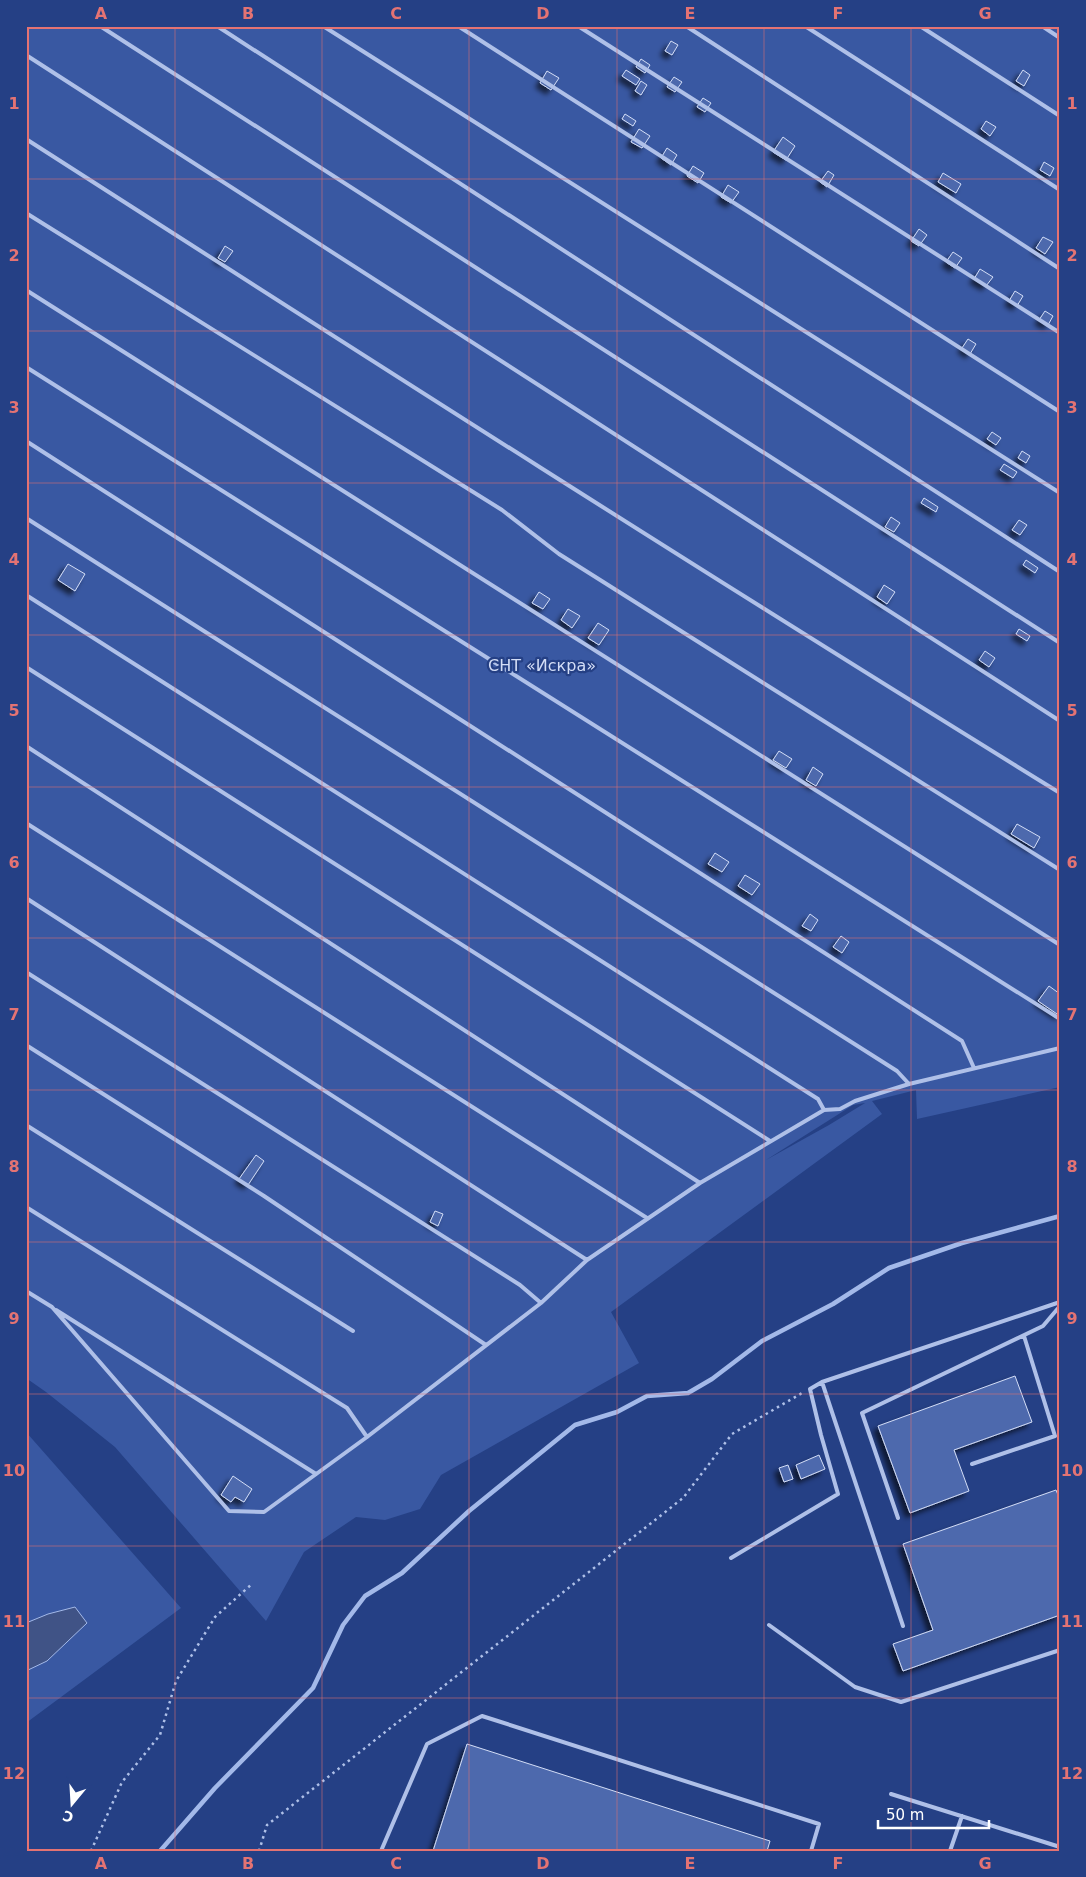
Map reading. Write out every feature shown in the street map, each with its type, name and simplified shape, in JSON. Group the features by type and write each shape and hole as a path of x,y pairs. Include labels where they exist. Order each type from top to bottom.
{"lane":[{"path":"100,26 1060,642"},
{"path":"217,26 1060,572"},
{"path":"323,26 1060,493"},
{"path":"458,26 1060,412"},
{"path":"578,26 1060,333"},
{"path":"686,26 1060,269"},
{"path":"805,26 1060,190"},
{"path":"920,26 1060,116"},
{"path":"1042,26 1060,38"},
{"path":"26,55 1060,721"},
{"path":"26,139 413,388 835,654 1060,793"},
{"path":"26,213 493,505 559,554 1060,870"},
{"path":"26,290 1060,944"},
{"path":"26,367 1060,1019"},
{"path":"26,441 962,1041 974,1068"},
{"path":"26,518 897,1071 909,1084"},
{"path":"26,595 818,1099 824,1110"},
{"path":"26,667 770,1141"},
{"path":"26,746 700,1183"},
{"path":"26,823 647,1218"},
{"path":"26,898 587,1260"},
{"path":"26,972 520,1285 541,1303"},
{"path":"26,1045 264,1196 486,1345"},
{"path":"52,1307 229,1511 264,1512 367,1437 541,1303 587,1260 700,1183 770,1141 824,1110 840,1109 855,1100 909,1084 1060,1048"},
{"path":"26,1125 354,1331"},
{"path":"26,1207 347,1408 367,1437"},
{"path":"26,1291 316,1474"},
{"path":"898,1518 862,1413 1043,1326 1060,1304"},
{"path":"731,1558 838,1494 820,1435 810,1388 822,1382 1060,1304"},
{"path":"972,1464 1055,1436 1024,1336"},
{"path":"822,1382 903,1626"},
{"path":"769,1626 856,1687 901,1702 1060,1650"},
{"path":"380,1851 427,1744 482,1716 819,1824 811,1851"},
{"path":"891,1794 1060,1847"},
{"path":"950,1851 962,1816"}],"path":[{"path":"259,1851 267,1825 683,1498 732,1434 810,1388"},
{"path":"91,1851 122,1782 160,1735 176,1681 215,1617 253,1582"}],"green space":[{"name":"СНТ «Искра»","path":"26,26 1060,26 1060,1087 917,1119 916,1090 872,1101 882,1114 611,1312 639,1363 441,1475 420,1509 385,1520 356,1517 304,1552 266,1621 115,1447 26,1378","holes":["865,1103 766,1160 853,1105"]},
{"path":"26,1432 181,1608 26,1723"}],"shaded area":[{"path":"75,1607 87,1623 47,1661 26,1671 26,1623 48,1614"}],"building":[{"path":"671,41 678,45 672,55 665,51"},
{"path":"641,59 650,65 645,73 636,67"},
{"path":"626,70 640,79 636,85 622,76"},
{"path":"1023,70 1030,75 1024,86 1016,81"},
{"path":"547,71 559,78 551,90 540,83"},
{"path":"674,77 682,82 675,92 667,87"},
{"path":"641,81 647,85 641,95 635,91"},
{"path":"703,98 711,103 705,112 697,107"},
{"path":"625,114 636,121 633,126 622,119"},
{"path":"986,121 996,127 990,136 981,129"},
{"path":"639,129 650,136 642,148 631,142"},
{"path":"783,137 795,146 786,160 773,152"},
{"path":"667,148 677,155 671,165 661,158"},
{"path":"1044,162 1054,168 1050,176 1040,170"},
{"path":"693,166 704,173 698,183 687,176"},
{"path":"828,171 834,175 827,187 820,182"},
{"path":"943,173 961,184 956,193 938,182"},
{"path":"728,185 739,192 731,203 721,197"},
{"path":"919,229 927,235 919,246 911,241"},
{"path":"1043,237 1053,242 1045,254 1036,248"},
{"path":"225,246 233,251 225,262 218,258"},
{"path":"953,252 962,258 955,268 946,262"},
{"path":"980,269 993,277 986,286 974,279"},
{"path":"1015,291 1023,296 1017,306 1009,301"},
{"path":"1045,311 1053,316 1048,325 1039,320"},
{"path":"968,339 976,344 970,354 962,348"},
{"path":"992,432 1001,438 996,445 987,439"},
{"path":"1022,451 1030,456 1026,463 1018,458"},
{"path":"1004,464 1017,472 1013,478 1000,470"},
{"path":"924,498 938,507 936,512 921,503"},
{"path":"891,517 900,523 894,532 885,527"},
{"path":"1019,520 1027,525 1020,535 1012,530"},
{"path":"1026,560 1038,568 1035,573 1023,565"},
{"path":"68,564 85,574 75,591 58,580"},
{"path":"884,585 895,592 887,604 877,597"},
{"path":"539,592 550,599 543,609 532,603"},
{"path":"568,609 580,616 572,628 561,620"},
{"path":"598,623 609,630 599,645 588,638"},
{"path":"1019,629 1030,636 1027,641 1016,634"},
{"path":"985,651 995,658 989,667 979,660"},
{"path":"779,751 792,759 786,768 773,760"},
{"path":"813,767 823,774 816,786 806,780"},
{"path":"1017,824 1040,837 1034,848 1011,834"},
{"path":"715,853 729,862 722,872 708,864"},
{"path":"745,875 760,884 752,895 738,886"},
{"path":"810,914 818,920 811,931 802,926"},
{"path":"841,936 849,942 842,953 833,947"},
{"path":"1049,986 1060,994 1060,1016 1038,1001"},
{"path":"256,1155 264,1161 248,1185 239,1179"},
{"path":"435,1211 443,1214 438,1226 430,1222"},
{"path":"1015,1376 1032,1422 954,1450 969,1491 910,1513 878,1426"},
{"path":"819,1455 825,1469 801,1479 796,1465"},
{"path":"788,1465 793,1479 784,1482 779,1468"},
{"path":"233,1476 252,1489 244,1502 235,1497 231,1502 221,1495"},
{"path":"1056,1490 1060,1500 1060,1615 903,1671 893,1644 933,1630 903,1544"},
{"path":"467,1744 770,1841 767,1851 433,1851"}],"waterway":[{"path":"160,1851 215,1788 313,1688 343,1625 365,1596 402,1573 469,1511 575,1425 617,1412 647,1396 688,1393 712,1379 762,1341 833,1304 889,1268 962,1243 1060,1216"}]}
